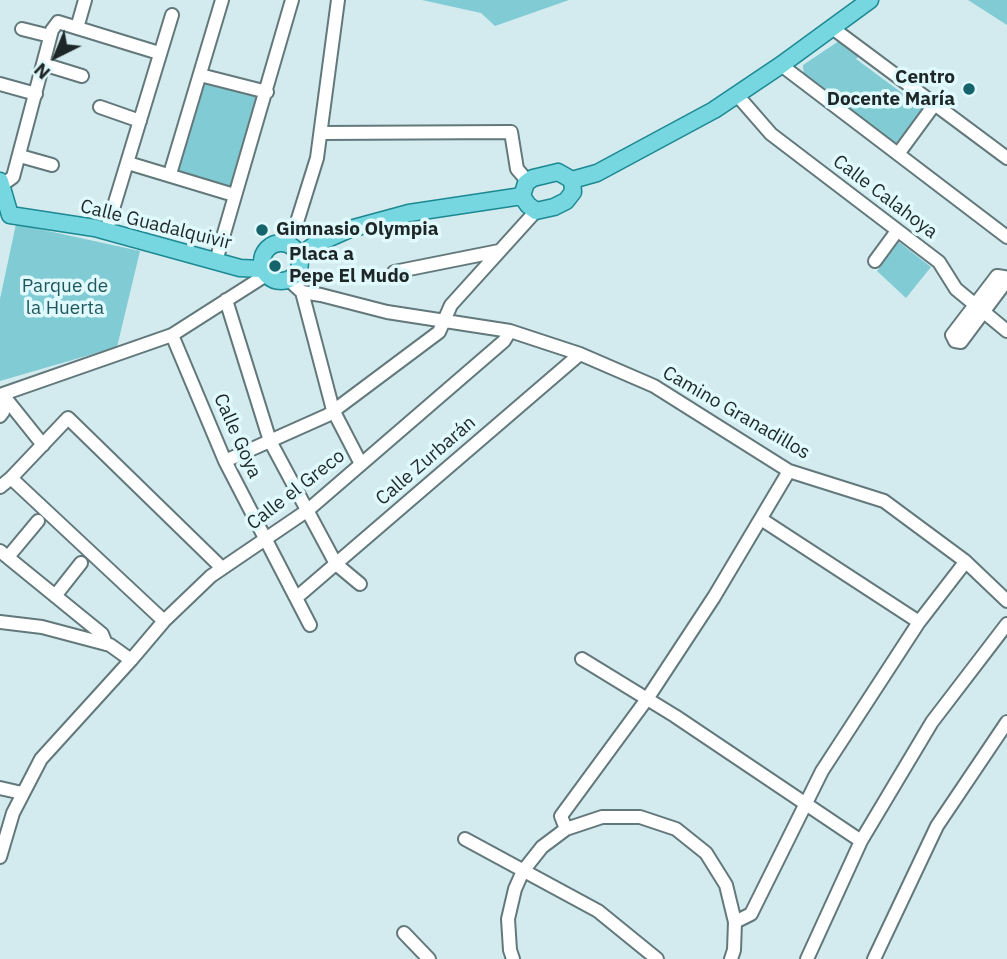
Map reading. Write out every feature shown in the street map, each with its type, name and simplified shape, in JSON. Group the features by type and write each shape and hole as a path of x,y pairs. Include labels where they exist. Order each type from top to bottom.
{"main road":[{"path":"528,203 533,178 558,173 572,180 597,173 651,145 737,95 870,0"},
{"path":"293,250 300,264 297,273 289,280 275,281 263,272 262,258 271,246 293,250 316,244 350,229 397,216 528,203 554,207 566,201 573,192 572,180"},
{"path":"1,183 5,216"},
{"name":"Calle Guadalquivir","path":"5,216 106,232 263,272"}],"street":[{"path":"76,28 85,0"},
{"path":"170,174 222,0"},
{"path":"216,261 292,0"},
{"path":"293,250 297,222 317,158 338,0"},
{"path":"106,232 172,15"},
{"path":"1,183 13,177 50,36 58,22 159,53"},
{"path":"831,27 1007,158"},
{"path":"22,29 50,36"},
{"path":"43,64 82,76"},
{"path":"781,65 1007,237"},
{"path":"200,75 267,92"},
{"path":"0,84 36,94"},
{"name":"Calle Calahoya","path":"737,95 771,134 939,262 956,289 1007,331"},
{"path":"898,154 934,105"},
{"path":"100,107 140,121"},
{"path":"225,461 333,410 439,332 451,305 499,251 528,203 524,177 517,169 511,132 321,133"},
{"path":"20,156 52,165"},
{"path":"128,163 234,195"},
{"path":"875,261 897,231"},
{"path":"394,272 499,251"},
{"path":"2,395 172,335 263,272"},
{"path":"979,309 998,276 1005,274"},
{"path":"289,280 302,292 333,410 361,464"},
{"name":"Camino Granadillos","path":"302,292 387,312 510,331 580,354 654,386 789,471 884,501 965,561 1007,601"},
{"path":"226,300 270,441 336,564 360,584"},
{"name":"Calle el Greco","path":"0,857 22,793 41,759 164,621 222,568 308,510 503,341 510,331"},
{"name":"Calle Goya","path":"172,335 225,461 310,625"},
{"name":"Calle Zurbarán","path":"296,598 580,354"},
{"path":"0,416 3,412 2,395"},
{"path":"2,395 43,445"},
{"path":"0,487 68,418 222,568"},
{"path":"566,829 561,816 647,699 714,597 789,471"},
{"path":"11,478 164,621"},
{"path":"761,519 919,622"},
{"path":"38,521 4,554 102,634 106,644"},
{"path":"55,596 80,563"},
{"path":"735,922 751,914 822,771 919,622 962,565"},
{"path":"0,622 42,627 106,644 131,660"},
{"path":"807,959 861,841 932,723 1007,624"},
{"path":"582,659 861,841"},
{"path":"874,959 937,826 1007,722"},
{"path":"0,788 22,793"},
{"path":"513,959 508,919 515,889 523,872 542,848 566,829 602,817 640,817 676,829 706,853 726,885 735,922 731,959"},
{"path":"465,839 598,911 657,959"},
{"path":"404,933 429,959"}],"green space":[{"path":"422,0 569,0 495,26 481,13"},
{"path":"968,0 1007,0 1007,25"},
{"path":"842,39 861,54 856,59 925,110 898,146 804,78 803,65"},
{"path":"203,81 258,96 230,187 176,171"},
{"name":"Parque de la Huerta","path":"16,224 140,251 117,347 0,381 0,299"},
{"path":"899,242 931,267 906,298 877,271"}],"place":[{"name":"Centro Docente María","path":"969,89"},
{"name":"Gimnasio Olympia","path":"262,230"},
{"name":"Placa a Pepe El Mudo","path":"275,266"}]}
